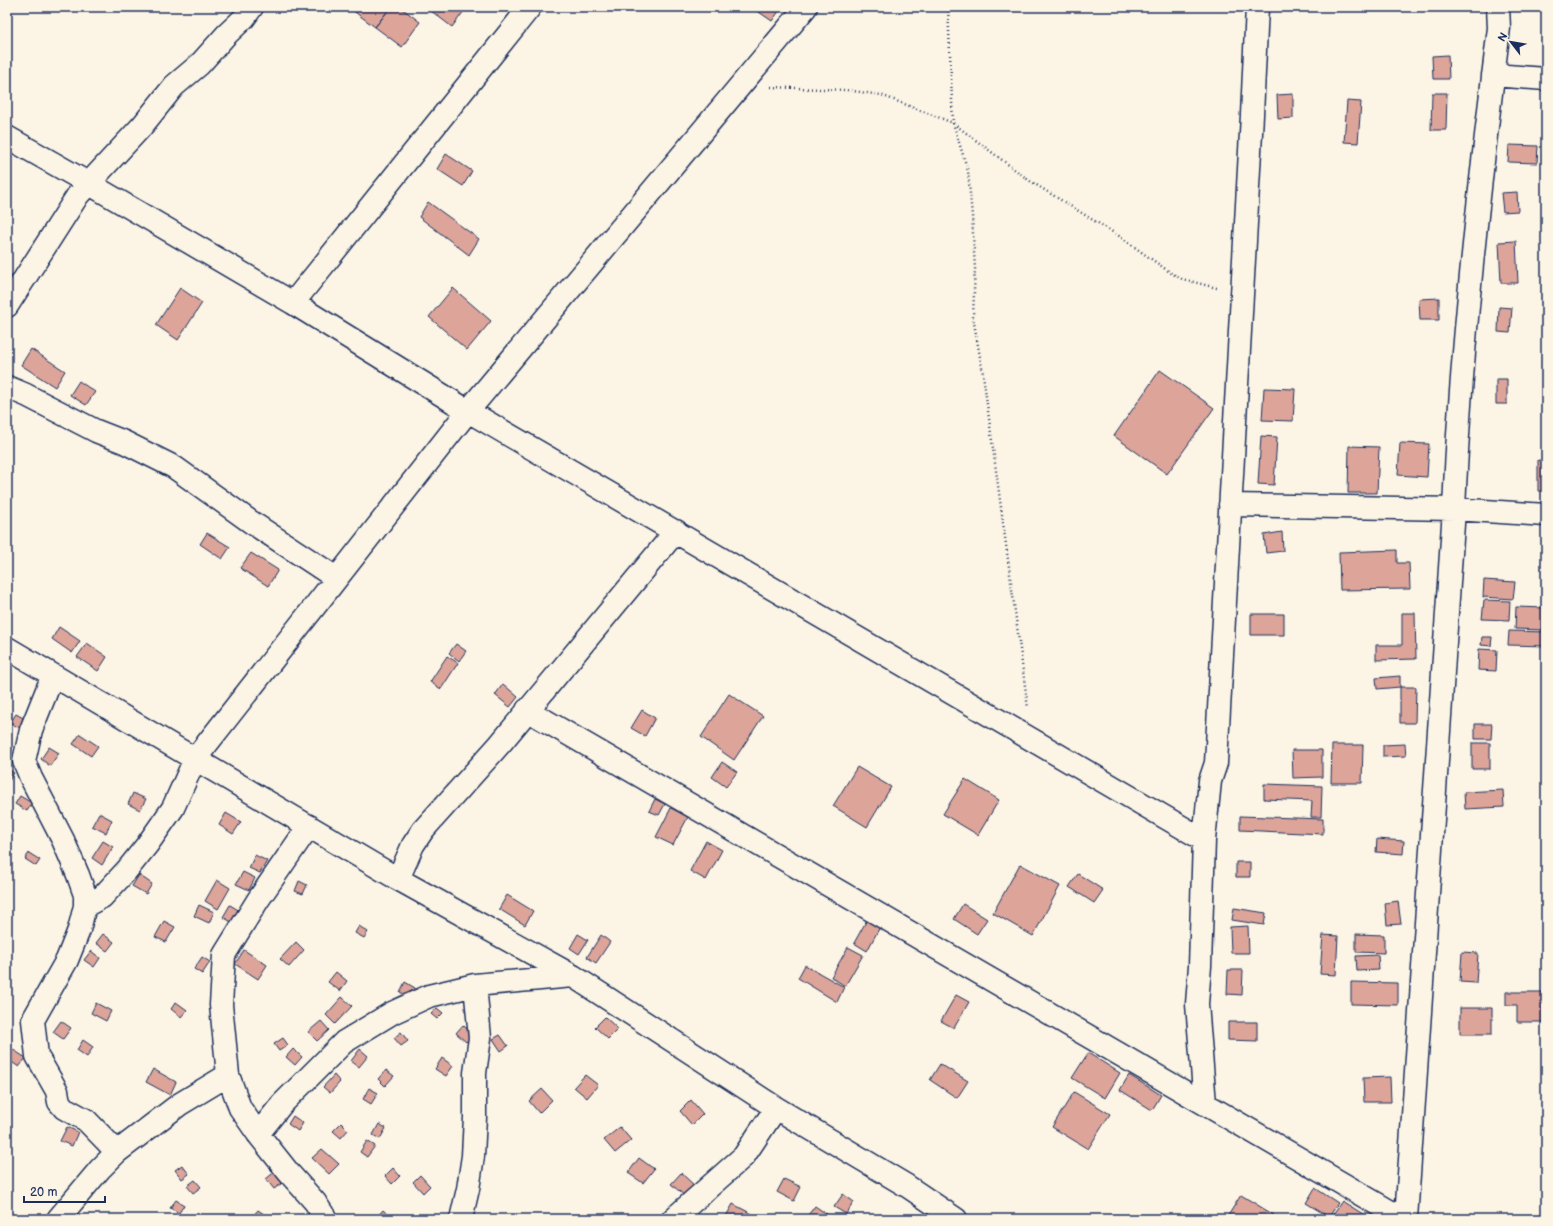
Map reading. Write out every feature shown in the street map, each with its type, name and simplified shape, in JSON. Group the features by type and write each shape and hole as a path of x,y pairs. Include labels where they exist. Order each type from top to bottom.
{"street":[{"path":"7,306 69,208 88,183 142,126 174,86 200,64 226,35 244,18 252,7"},
{"path":"293,303 530,7"},
{"path":"85,906 102,897 127,870 172,808 195,759 468,411 806,7"},
{"path":"1204,1104 1197,1004 1200,966 1204,840 1210,781 1216,763 1257,7"},
{"path":"1406,1219 1454,509 1456,447 1477,216 1499,28 1498,7"},
{"path":"1493,75 1546,79"},
{"path":"7,137 293,303 468,411 1204,840"},
{"path":"7,387 174,467 251,522 336,578"},
{"path":"1230,505 1454,509 1546,515"},
{"path":"398,879 413,845 423,830 500,744 676,531"},
{"path":"7,648 398,879 573,976 776,1108 907,1186 956,1219"},
{"path":"52,675 30,730 24,761 31,778 63,840 78,875 85,895 85,906 79,930 67,960 33,1020 37,1056 57,1091 59,1102 64,1108 86,1120 117,1152"},
{"path":"527,710 1403,1219"},
{"path":"309,826 258,900 224,955 221,1005 228,1075 240,1108 258,1134 314,1202 326,1219"},
{"path":"258,1134 282,1104 344,1042 392,1013 429,996 475,985 573,976"},
{"path":"461,1219 468,1189 473,1156 475,1073 480,1038 475,985"},
{"path":"58,1219 100,1169 117,1152 180,1104 228,1075"},
{"path":"673,1219 744,1156 776,1108"}],"path":[{"path":"948,7 953,123 968,171 975,269 973,317 983,374 1032,739"},
{"path":"741,86 846,90 881,96 953,123 1030,181 1120,236 1171,273 1182,278 1242,295"}],"building":[{"path":"348,7 391,7 375,27"},
{"path":"391,7 400,7 420,22 402,47 375,27"},
{"path":"426,7 467,7 452,27"},
{"path":"758,7 782,7 772,21 756,10"},
{"path":"1448,55 1449,79 1433,79 1432,56"},
{"path":"1432,93 1447,93 1446,130 1431,130"},
{"path":"1293,94 1293,118 1278,119 1277,95"},
{"path":"1347,101 1361,102 1358,143 1344,142"},
{"path":"1509,145 1538,146 1537,163 1508,162"},
{"path":"446,154 472,171 463,186 437,169"},
{"path":"1517,192 1518,211 1503,212 1501,193"},
{"path":"428,202 479,239 469,255 419,217"},
{"path":"1516,241 1518,283 1501,283 1499,242"},
{"path":"180,288 202,303 178,340 156,325"},
{"path":"453,288 491,321 467,350 429,317"},
{"path":"1439,298 1439,320 1420,320 1419,299"},
{"path":"1499,307 1512,308 1510,333 1498,332"},
{"path":"31,349 65,371 55,387 21,365"},
{"path":"1160,370 1214,408 1167,474 1114,436"},
{"path":"1496,379 1507,379 1507,404 1496,404"},
{"path":"79,381 95,392 86,405 70,395"},
{"path":"1264,388 1295,389 1293,421 1262,420"},
{"path":"1261,436 1277,437 1274,485 1258,484"},
{"path":"1400,443 1429,444 1427,477 1398,475"},
{"path":"1349,446 1379,447 1377,493 1348,493"},
{"path":"1538,460 1546,461 1546,491 1538,491"},
{"path":"1282,532 1283,551 1266,553 1264,535"},
{"path":"207,533 230,547 222,559 200,544"},
{"path":"1397,550 1397,563 1409,563 1410,589 1340,590 1339,552"},
{"path":"251,553 278,570 268,586 240,568"},
{"path":"1484,580 1515,582 1513,599 1483,597"},
{"path":"1484,600 1510,601 1509,620 1482,619"},
{"path":"1516,607 1546,608 1546,630 1515,629"},
{"path":"1402,613 1415,613 1416,659 1376,660 1376,645 1402,645"},
{"path":"1251,614 1284,614 1284,635 1251,635"},
{"path":"59,627 80,641 72,653 52,639"},
{"path":"1509,631 1546,632 1546,646 1508,645"},
{"path":"1482,637 1492,637 1491,646 1481,645"},
{"path":"87,643 107,657 98,671 77,657"},
{"path":"456,644 466,651 459,661 449,653"},
{"path":"1479,649 1497,650 1496,671 1478,670"},
{"path":"447,656 458,663 441,689 430,682"},
{"path":"1400,676 1400,687 1377,689 1376,678"},
{"path":"503,684 518,697 510,707 495,695"},
{"path":"1400,687 1416,687 1415,723 1400,723"},
{"path":"729,694 763,716 734,760 701,737"},
{"path":"642,710 655,718 645,736 631,728"},
{"path":"16,714 25,719 20,728 10,723"},
{"path":"1475,724 1492,724 1491,739 1475,739"},
{"path":"80,734 98,746 91,756 73,744"},
{"path":"1472,743 1490,743 1490,769 1472,769"},
{"path":"1405,744 1406,756 1383,757 1383,745"},
{"path":"1332,745 1363,745 1362,783 1331,783"},
{"path":"49,747 59,753 50,766 41,759"},
{"path":"1292,750 1322,750 1322,777 1293,778"},
{"path":"722,762 737,772 726,787 712,777"},
{"path":"857,767 891,787 867,827 833,806"},
{"path":"7,769 14,773 8,782 7,781"},
{"path":"965,779 999,800 978,835 943,814"},
{"path":"1264,784 1322,786 1321,817 1311,817 1312,801 1264,799"},
{"path":"1503,790 1504,807 1465,809 1464,792"},
{"path":"133,793 146,799 140,810 128,804"},
{"path":"20,796 32,803 27,811 15,804"},
{"path":"655,799 665,804 659,815 649,811"},
{"path":"671,808 688,817 673,845 656,837"},
{"path":"99,813 112,820 106,833 92,826"},
{"path":"226,813 241,822 233,834 219,825"},
{"path":"1240,816 1323,819 1323,834 1240,830"},
{"path":"1377,839 1404,841 1403,854 1376,852"},
{"path":"103,841 113,847 102,865 92,858"},
{"path":"706,841 722,850 706,880 690,871"},
{"path":"29,853 40,860 36,866 25,859"},
{"path":"255,855 267,861 260,873 249,868"},
{"path":"1236,862 1250,862 1250,877 1236,877"},
{"path":"1020,864 1060,886 1033,936 993,913"},
{"path":"243,872 255,878 249,890 236,884"},
{"path":"1078,874 1103,890 1094,903 1069,887"},
{"path":"139,875 152,884 146,894 132,886"},
{"path":"217,880 230,888 218,909 205,901"},
{"path":"299,881 307,885 303,894 295,891"},
{"path":"507,895 533,911 525,925 499,909"},
{"path":"1398,901 1401,924 1387,925 1385,903"},
{"path":"963,904 987,919 977,934 954,919"},
{"path":"199,905 214,912 209,923 194,916"},
{"path":"230,905 240,911 233,923 223,917"},
{"path":"1234,908 1266,913 1264,925 1232,920"},
{"path":"868,918 881,925 867,951 854,943"},
{"path":"164,921 175,927 166,942 155,937"},
{"path":"359,926 368,932 364,938 355,933"},
{"path":"1248,926 1249,953 1231,953 1230,927"},
{"path":"103,934 114,942 107,951 96,943"},
{"path":"578,934 588,940 579,954 570,948"},
{"path":"1356,934 1384,935 1384,953 1356,952"},
{"path":"601,935 610,942 596,963 587,957"},
{"path":"1323,935 1338,936 1336,975 1320,974"},
{"path":"296,942 304,950 289,967 280,959"},
{"path":"848,947 863,955 845,986 831,977"},
{"path":"244,950 267,965 258,979 235,964"},
{"path":"91,951 100,958 94,967 84,960"},
{"path":"1462,952 1478,953 1476,983 1460,982"},
{"path":"1378,955 1379,970 1357,971 1356,956"},
{"path":"202,957 210,962 202,974 194,969"},
{"path":"805,965 844,987 837,1002 798,978"},
{"path":"1228,970 1243,970 1242,995 1227,994"},
{"path":"336,972 347,981 340,991 328,982"},
{"path":"405,982 415,988 409,997 400,992"},
{"path":"1351,982 1398,983 1398,1005 1351,1004"},
{"path":"1506,992 1543,992 1543,1022 1517,1022 1517,1005 1506,1005"},
{"path":"956,995 969,1002 954,1028 941,1021"},
{"path":"342,997 352,1006 335,1024 326,1015"},
{"path":"176,1002 187,1010 181,1017 171,1009"},
{"path":"96,1003 111,1011 106,1021 91,1013"},
{"path":"437,1008 443,1013 437,1019 431,1014"},
{"path":"1460,1008 1492,1008 1492,1034 1460,1034"},
{"path":"605,1017 618,1029 608,1039 595,1027"},
{"path":"61,1021 71,1028 63,1039 53,1032"},
{"path":"321,1021 329,1030 317,1041 308,1032"},
{"path":"1228,1022 1257,1022 1257,1041 1228,1040"},
{"path":"463,1025 473,1035 466,1042 456,1033"},
{"path":"401,1032 408,1041 401,1046 394,1038"},
{"path":"500,1035 508,1046 501,1051 493,1039"},
{"path":"283,1038 288,1045 279,1051 274,1044"},
{"path":"83,1040 93,1047 87,1057 77,1050"},
{"path":"12,1049 26,1058 19,1067 7,1059 7,1056"},
{"path":"293,1049 302,1057 295,1065 286,1057"},
{"path":"360,1049 368,1056 359,1067 351,1061"},
{"path":"1088,1053 1120,1073 1105,1098 1072,1078"},
{"path":"442,1058 453,1066 446,1076 435,1069"},
{"path":"940,1064 968,1081 957,1098 930,1080"},
{"path":"153,1069 176,1082 170,1095 146,1082"},
{"path":"386,1070 394,1076 385,1086 378,1079"},
{"path":"334,1075 340,1082 330,1093 323,1087"},
{"path":"585,1075 598,1085 587,1098 574,1087"},
{"path":"1129,1075 1161,1095 1152,1110 1120,1090"},
{"path":"1390,1077 1391,1102 1364,1102 1363,1078"},
{"path":"369,1088 378,1093 371,1104 363,1099"},
{"path":"542,1089 552,1100 539,1113 529,1101"},
{"path":"1074,1092 1110,1114 1088,1149 1052,1127"},
{"path":"691,1100 703,1114 692,1125 680,1111"},
{"path":"293,1116 303,1123 298,1131 288,1124"},
{"path":"341,1123 348,1130 341,1138 333,1131"},
{"path":"379,1124 386,1128 380,1139 373,1135"},
{"path":"67,1127 78,1132 72,1146 60,1141"},
{"path":"620,1127 631,1140 615,1153 604,1140"},
{"path":"367,1141 375,1146 367,1157 360,1152"},
{"path":"322,1149 339,1164 329,1174 312,1158"},
{"path":"639,1158 654,1169 643,1183 628,1173"},
{"path":"182,1165 189,1174 182,1179 175,1170"},
{"path":"393,1168 400,1176 392,1184 385,1176"},
{"path":"277,1170 285,1181 274,1189 266,1179"},
{"path":"681,1173 695,1186 686,1197 671,1184"},
{"path":"420,1175 430,1186 423,1193 413,1182"},
{"path":"784,1179 801,1187 794,1201 777,1192"},
{"path":"195,1180 201,1187 193,1193 187,1186"},
{"path":"1315,1188 1338,1203 1329,1217 1306,1203"},
{"path":"843,1194 854,1202 846,1214 834,1207"},
{"path":"1241,1195 1274,1215 1271,1219 1226,1219"},
{"path":"176,1200 184,1205 179,1213 170,1208"},
{"path":"1342,1201 1371,1219 1330,1219"},
{"path":"733,1204 754,1215 752,1219 725,1218"},
{"path":"815,1206 834,1219 805,1219"},
{"path":"258,1210 271,1219 254,1219 252,1217"},
{"path":"383,1210 391,1217 390,1219 375,1219"}]}
